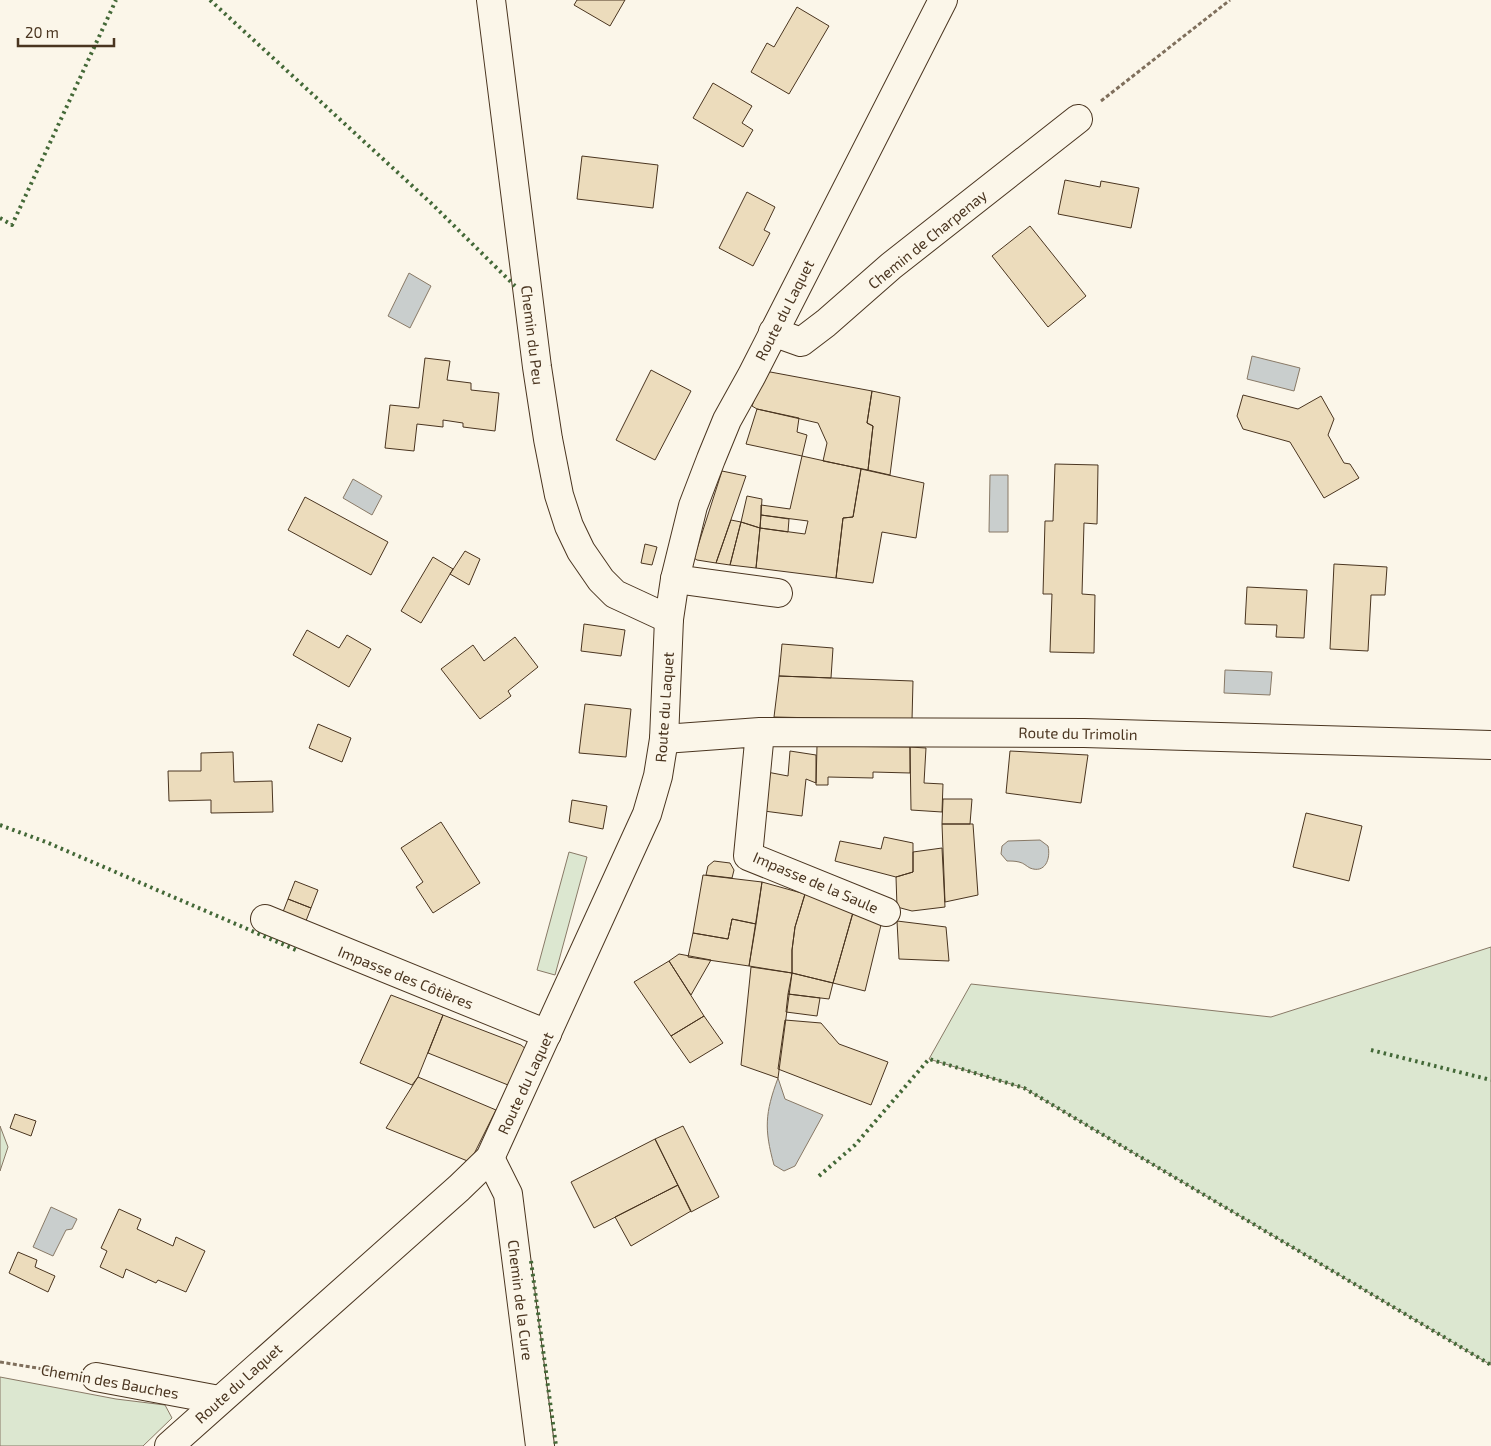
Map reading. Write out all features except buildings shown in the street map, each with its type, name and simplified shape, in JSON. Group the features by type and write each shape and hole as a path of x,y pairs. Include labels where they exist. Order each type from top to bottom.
{"street":[{"name":"Chemin du Peu","path":"491,0 537,367 559,495 569,526 581,551 601,580 615,594 669,619"},
{"name":"Route du Laquet","path":"169,1446 459,1188 490,1158 647,814 658,776 664,740 669,619 675,579 693,506 711,459 727,420 752,375 943,0"},
{"name":"Chemin de Charpenay","path":"773,332 801,342 826,324 891,266 1078,119"},
{"path":"675,579 778,593"},
{"name":"Route du Trimolin","path":"664,740 760,732 1084,733 1491,745"},
{"name":"Impasse de la Saule","path":"760,732 748,856 886,912"},
{"name":"Impasse des Côtières","path":"265,919 547,1034"},
{"name":"Chemin de la Cure","path":"490,1158 508,1194 540,1446"},
{"name":"Chemin des Bauches","path":"96,1377 219,1400"}],"path":[{"path":"1078,119 1230,0"},
{"name":"Chemin des Bauches","path":"0,1362 96,1377"}],"green space":[{"path":"569,852 587,857 555,975 537,970"},
{"path":"1491,947 1491,1365 1024,1088 929,1059 971,984 1271,1017"},
{"path":"0,1126 8,1147 0,1171"},
{"path":"0,1377 116,1399 165,1405 172,1418 143,1446 0,1446"}],"shaded area":[{"path":"409,273 431,286 410,328 388,316"},
{"path":"1252,356 1300,368 1294,391 1247,379"},
{"path":"990,475 1008,475 1008,532 989,532"},
{"path":"353,479 382,496 372,515 343,498"},
{"path":"1225,670 1272,672 1270,695 1224,693"},
{"path":"1040,840 1048,846 1049,856 1046,864 1040,869 1030,868 1019,862 1007,861 1001,854 1002,846 1008,841"},
{"path":"778,1078 785,1099 823,1115 795,1166 784,1171 774,1165 767,1131 770,1101"},
{"path":"51,1207 77,1219 72,1229 66,1230 53,1256 33,1247"}],"hedge":[{"path":"0,218 12,225 116,0"},
{"path":"210,0 432,204 515,286"},
{"path":"0,825 46,842 296,950"},
{"path":"1371,1050 1491,1080"},
{"path":"819,1176 855,1145 929,1059 1024,1088 1491,1365"},
{"path":"531,1261 556,1446"}]}
